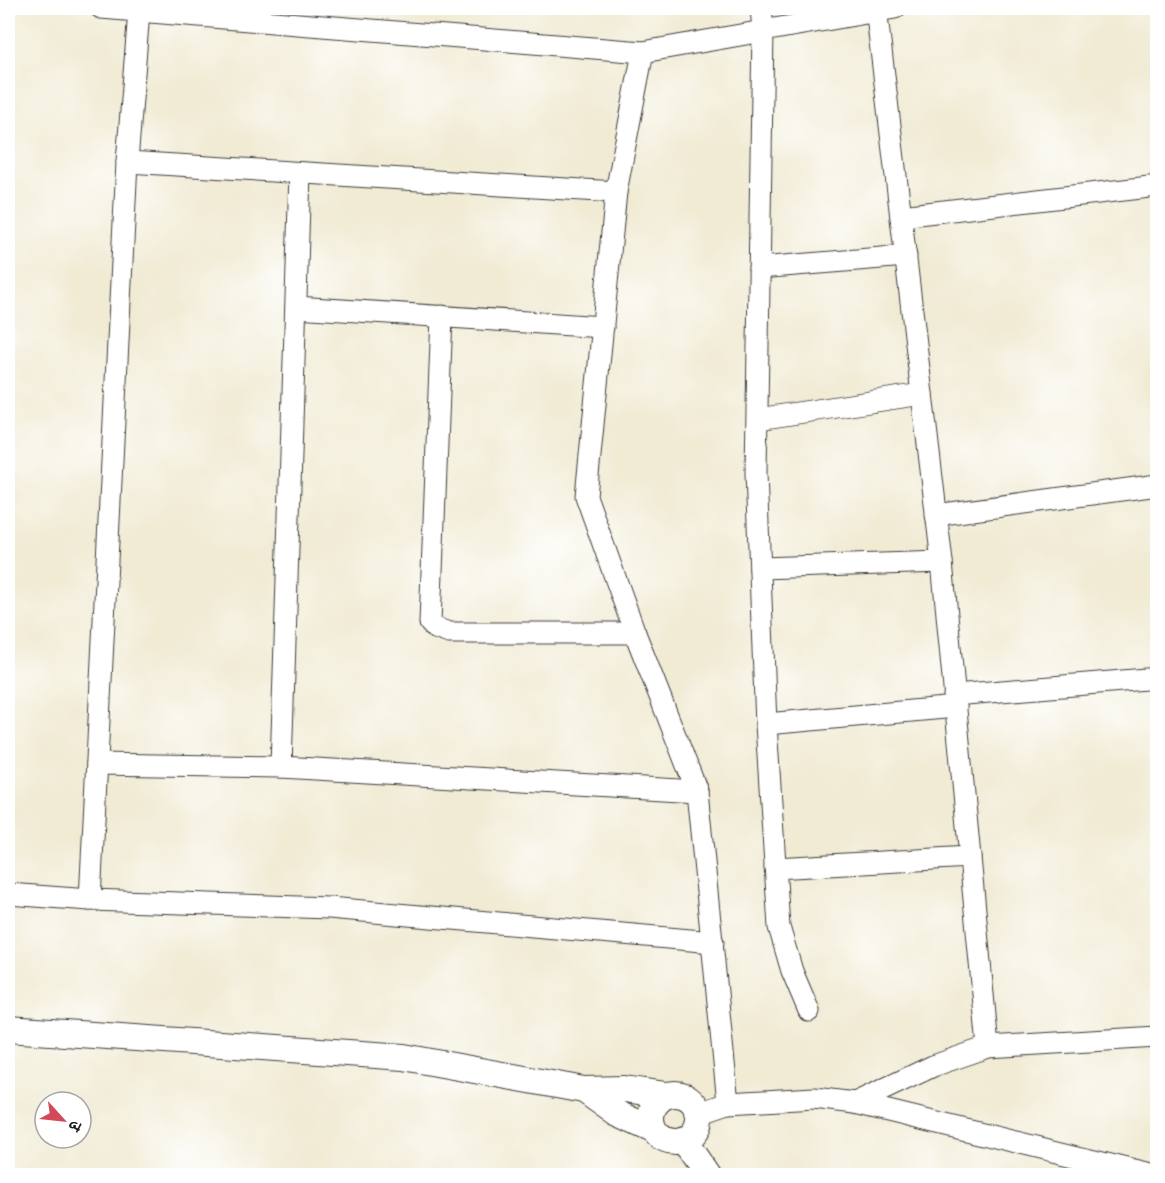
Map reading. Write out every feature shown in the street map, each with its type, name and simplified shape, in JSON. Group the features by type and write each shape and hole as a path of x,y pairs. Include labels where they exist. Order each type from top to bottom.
{"street":[{"path":"100,8 642,52 883,8 901,216 942,562 988,1047"},
{"path":"761,8 753,32 759,268 756,473 766,724 779,927 792,971 809,1011"},
{"path":"90,900 127,162 139,11"},
{"path":"642,52 616,192 586,496 635,633 697,791 728,1103"},
{"path":"127,162 616,192"},
{"path":"280,767 300,173"},
{"path":"901,216 1158,186"},
{"path":"759,268 906,256"},
{"path":"296,307 603,327"},
{"path":"442,316 430,623 435,628 449,633 635,633"},
{"path":"758,419 922,393"},
{"path":"936,515 1158,485"},
{"path":"760,568 942,562"},
{"path":"766,724 1158,678"},
{"path":"97,764 280,767 697,791"},
{"path":"776,868 970,857"},
{"path":"8,894 90,900 329,908 713,942"},
{"path":"8,1029 404,1057 584,1090 624,1089 666,1095"},
{"path":"855,1103 924,1070 988,1047 1158,1037"},
{"path":"584,1090 616,1113 654,1130"},
{"path":"673,1093 687,1096 699,1113 698,1127 683,1141 666,1141 659,1137 650,1121 652,1107 666,1095 673,1093"},
{"path":"699,1113 728,1103 814,1098 855,1103 1156,1176"},
{"path":"683,1141 707,1176"}]}
